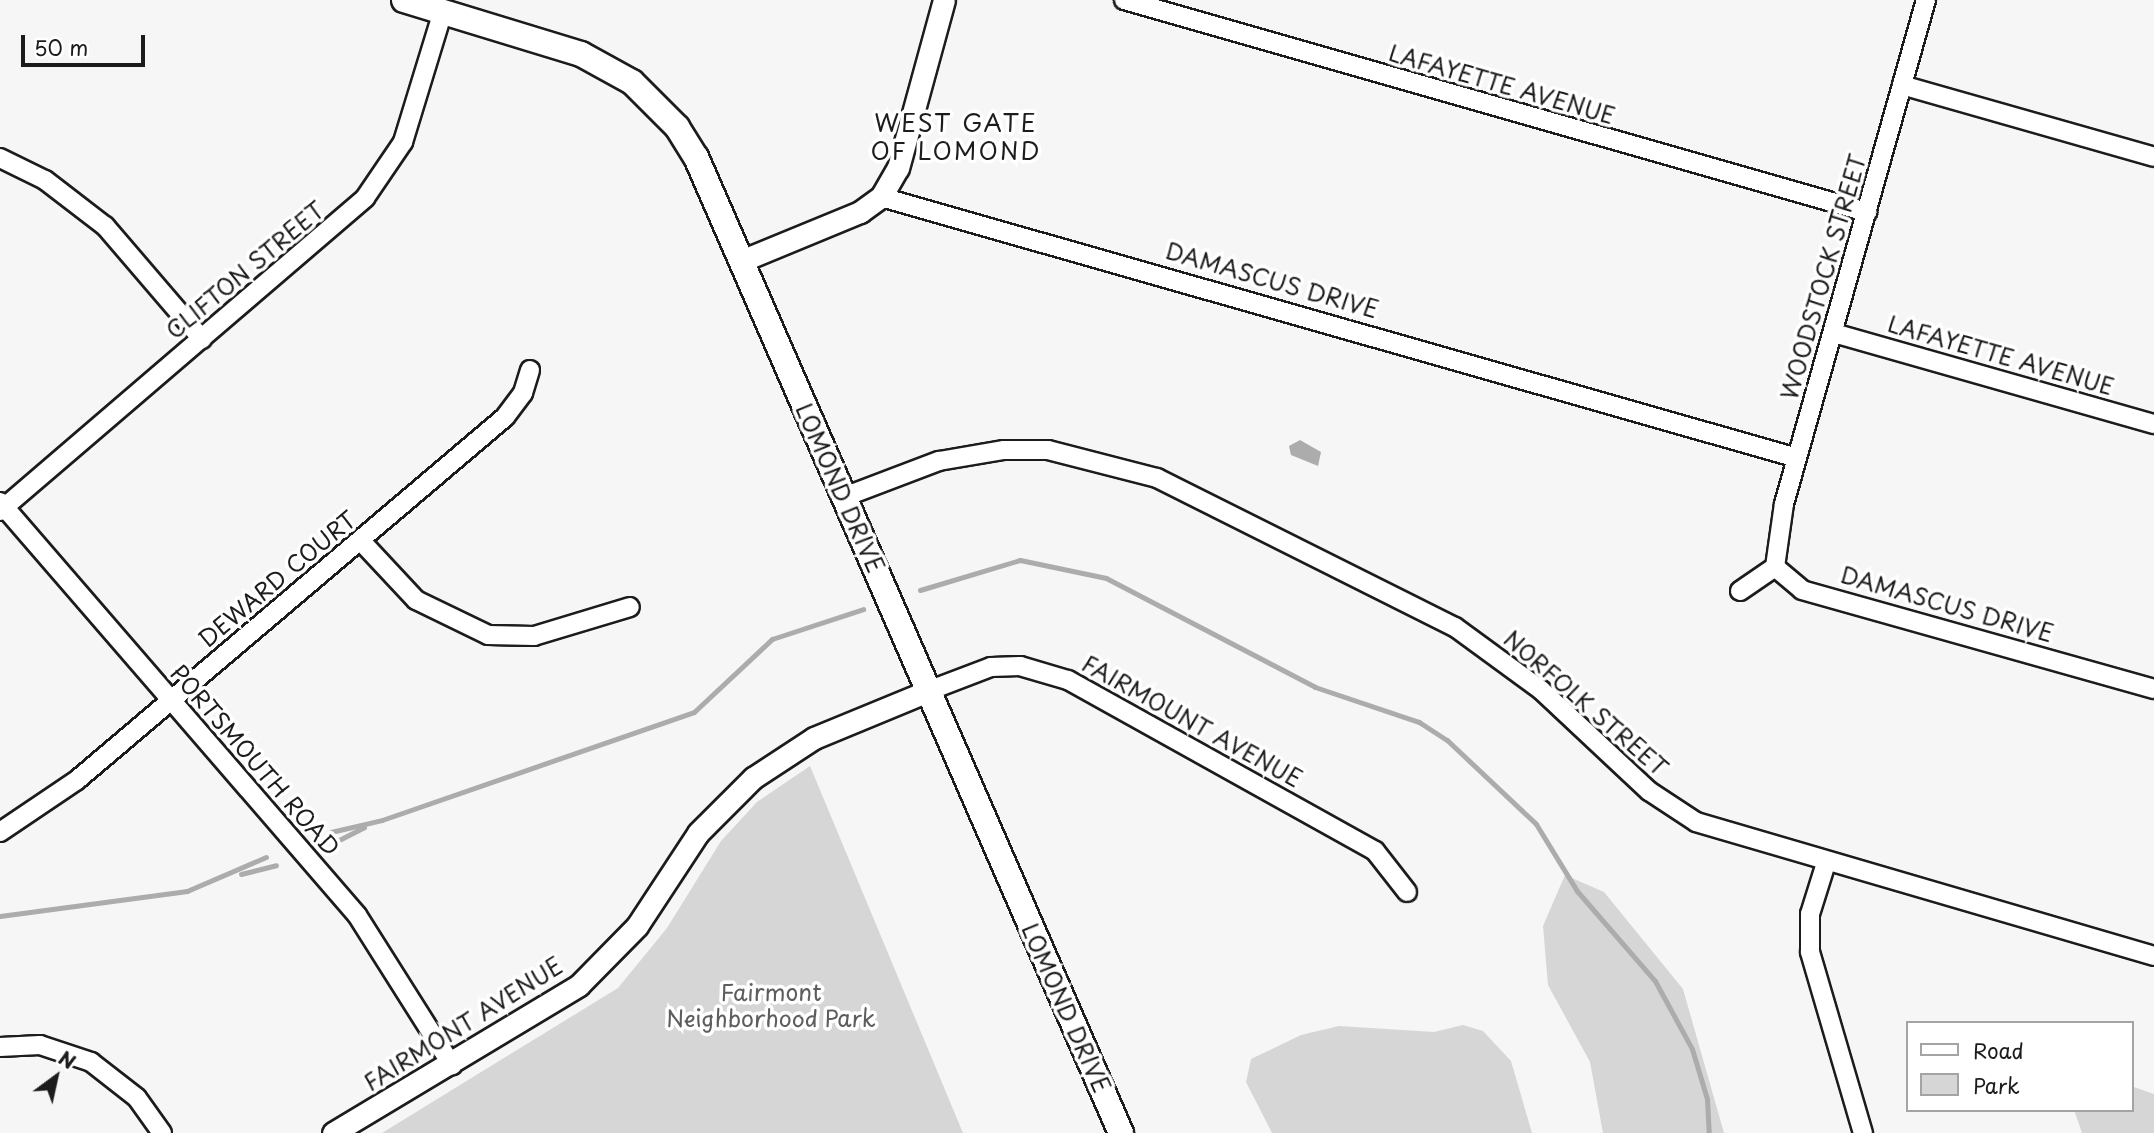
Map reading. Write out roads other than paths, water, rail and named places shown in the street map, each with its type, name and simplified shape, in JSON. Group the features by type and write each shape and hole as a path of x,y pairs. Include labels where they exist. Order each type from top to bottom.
{"main road":[{"name":"LOMOND DRIVE","path":"404,0 581,54 646,93 696,157 1121,1133"}],"street":[{"path":"741,261 860,212 881,197 898,168 944,0"},
{"name":"LAFAYETTE AVENUE","path":"1124,0 1867,212"},
{"name":"WOODSTOCK STREET","path":"1775,567 1773,548 1926,0"},
{"name":"CLIFTON STREET","path":"1,507 343,219 384,174 416,108 443,11"},
{"path":"1902,85 2154,158"},
{"path":"0,158 46,180 105,226 202,339"},
{"name":"DAMASCUS DRIVE","path":"881,197 1797,458"},
{"name":"LAFAYETTE AVENUE","path":"1834,333 2154,424"},
{"name":"DEWARD COURT","path":"0,832 78,780 505,417 523,394 530,370"},
{"name":"NORFOLK STREET","path":"844,497 939,461 1004,450 1048,450 1157,478 1455,627 1541,690 1649,791 1696,822 1826,863 2154,957"},
{"name":"PORTSMOUTH ROAD","path":"1,507 356,915 452,1065"},
{"path":"360,540 426,607 488,635 534,636 630,607"},
{"path":"1740,591 1775,567"},
{"name":"DAMASCUS DRIVE","path":"1775,567 1802,590 2154,689"},
{"name":"FAIRMOUNT AVENUE","path":"928,691 991,667 1028,667 1068,680 1375,851 1407,892"},
{"name":"FAIRMONT AVENUE","path":"333,1133 554,1004 610,957 698,833 753,778 814,738 928,691"},
{"path":"1826,863 1810,914 1810,952 1863,1133"},
{"path":"0,1047 54,1048 91,1062 137,1098 162,1133"}],"waterway":[{"path":"920,590 1020,560 1106,578 1315,687 1419,722 1447,740 1536,824 1577,891 1655,981 1692,1049 1707,1099 1709,1133"},
{"path":"331,832 382,820 694,712 772,639 863,609"},
{"path":"339,840 364,827"},
{"path":"0,916 187,891 266,857"},
{"path":"241,874 276,865"}],"district":[{"name":"WEST GATE OF LOMOND","path":"956,137"}],"park label":[{"name":"Fairmont Neighborhood Park","path":"771,1005"}]}
